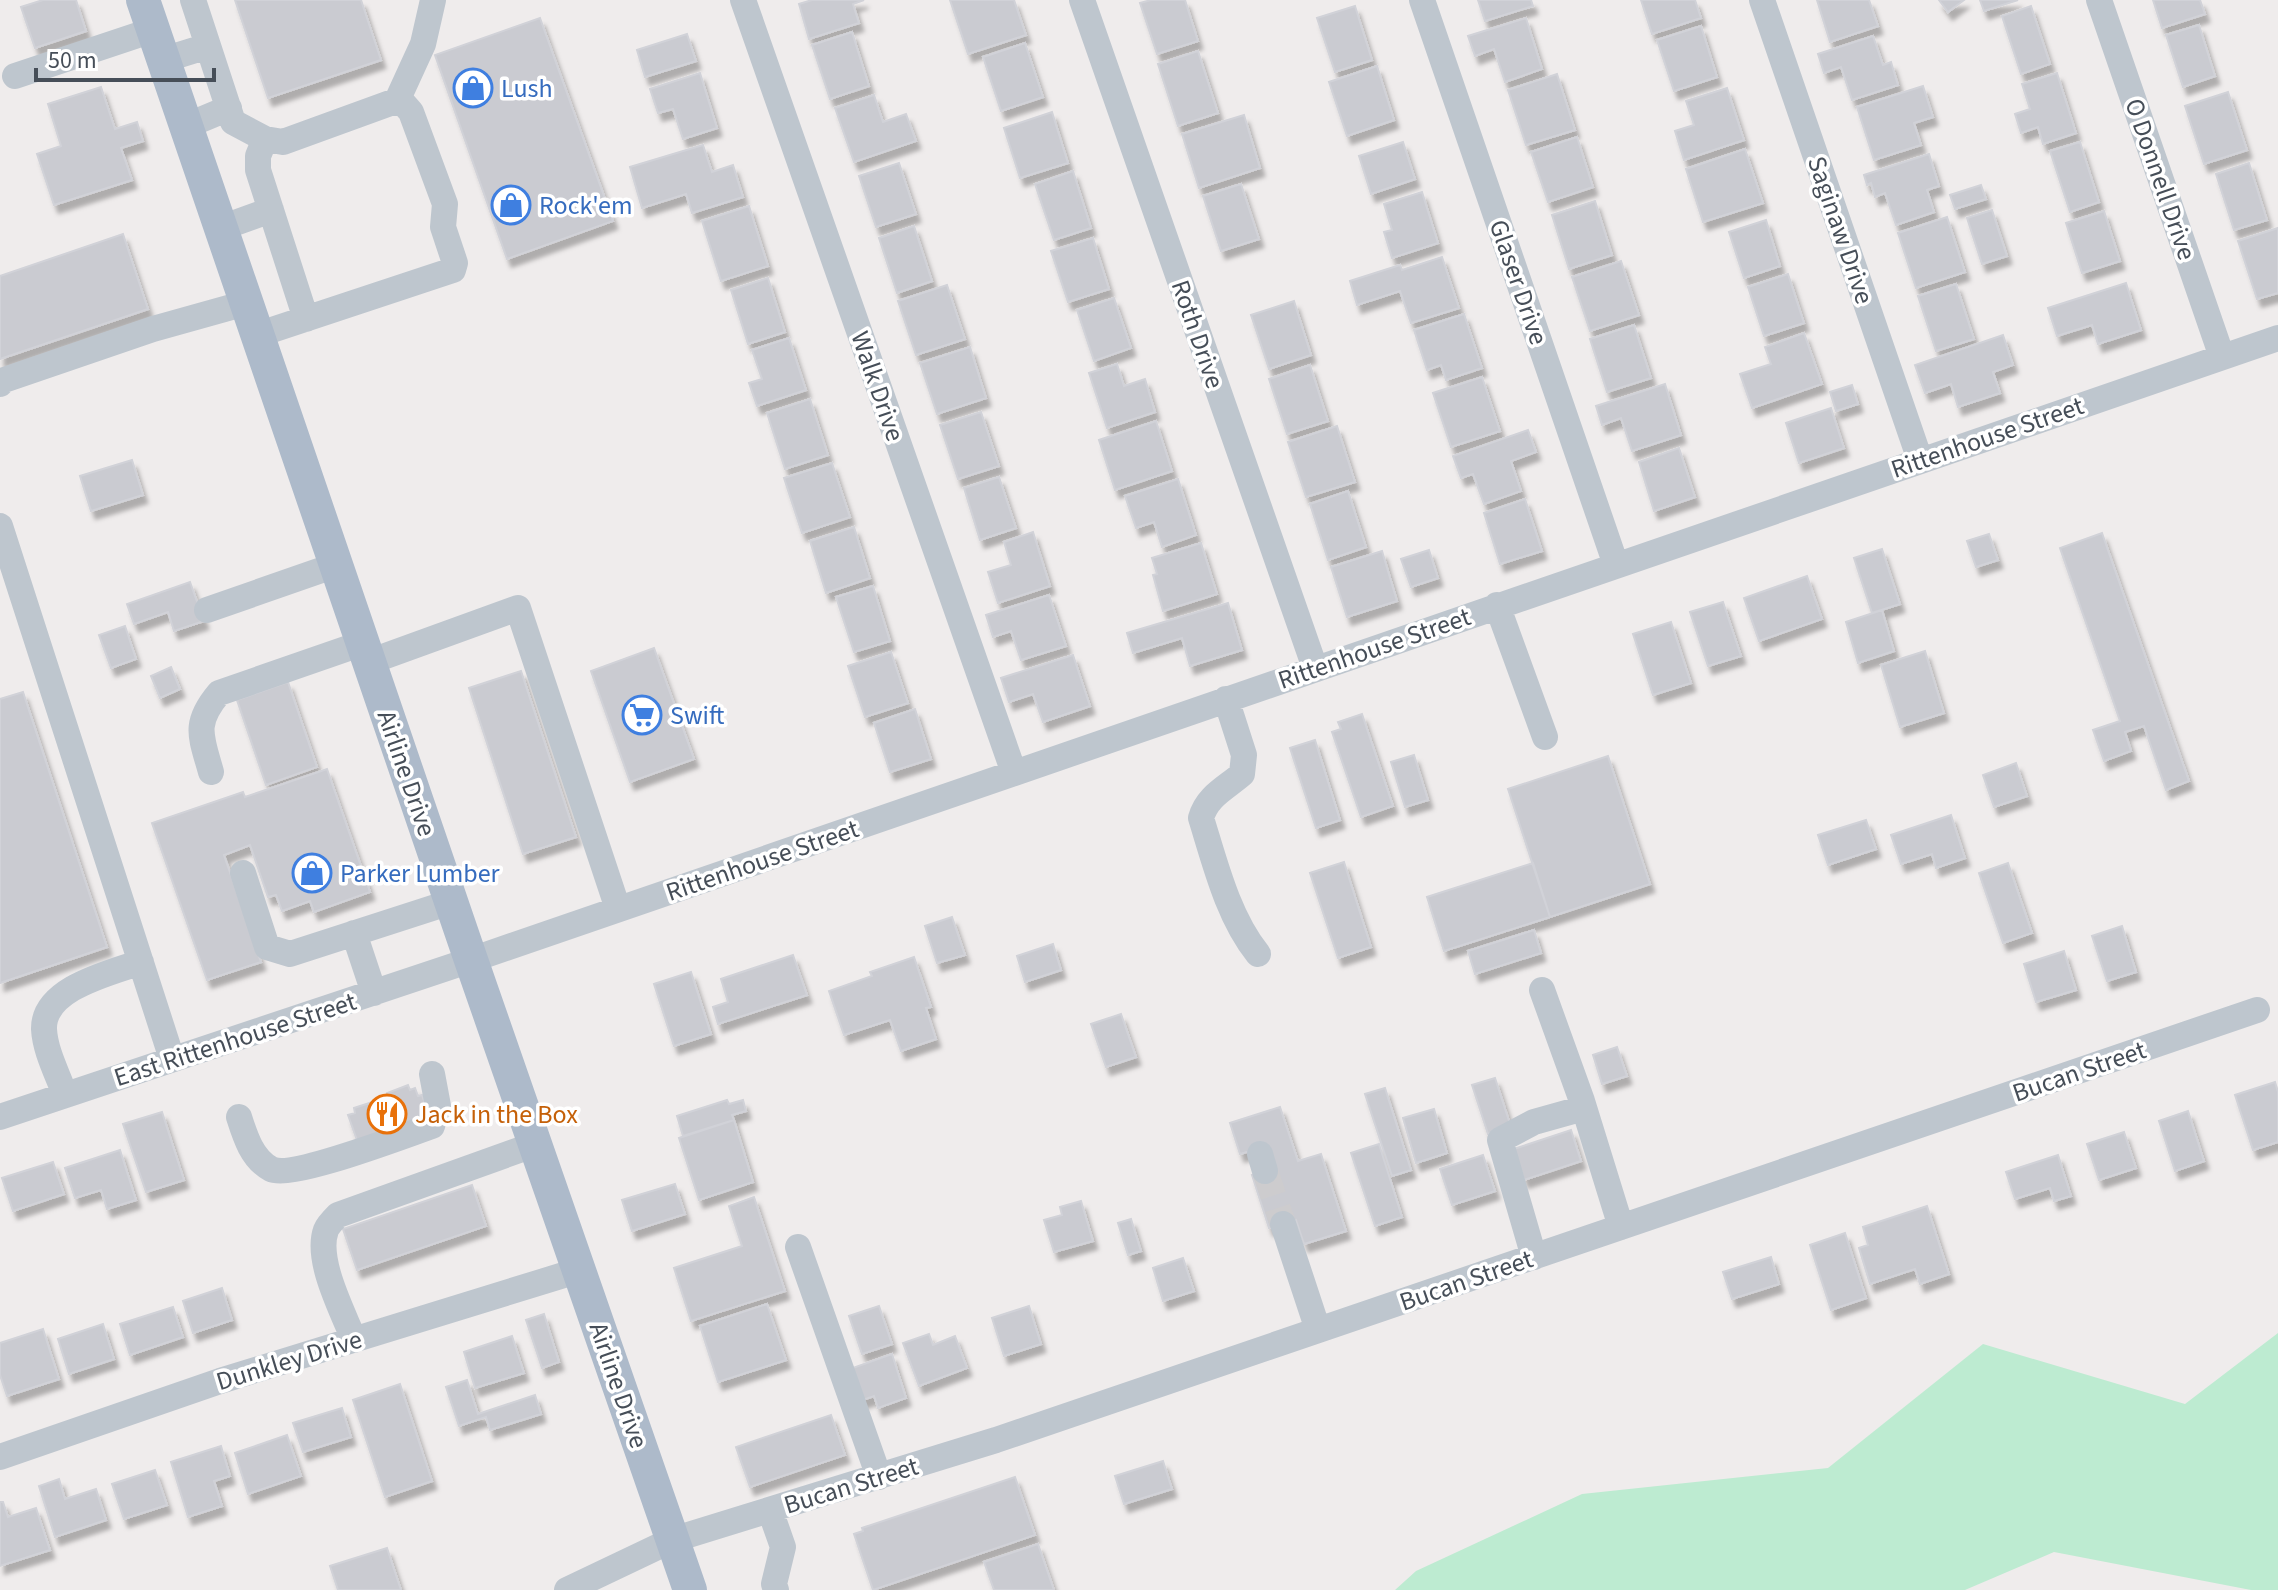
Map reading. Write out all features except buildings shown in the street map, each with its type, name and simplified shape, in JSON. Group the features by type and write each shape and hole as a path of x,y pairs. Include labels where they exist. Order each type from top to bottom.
{"main road":[{"name":"Airline Drive","path":"153,30 690,1590"}],"street":[{"path":"193,0 233,122 265,139 283,142 396,103 404,104 411,112 445,204 443,227 455,263 453,270 257,335"},
{"path":"396,103 423,44 433,0"},
{"name":"Walk Drive","path":"743,0 1014,773"},
{"name":"Roth Drive","path":"1082,0 1315,668"},
{"name":"Glaser Drive","path":"1422,0 1616,565"},
{"name":"Saginaw Drive","path":"1762,0 1920,460"},
{"name":"O Donnell Drive","path":"2099,0 2222,357"},
{"path":"15,76 153,30 208,46"},
{"path":"186,126 229,108"},
{"path":"265,139 258,156 258,170 306,319"},
{"path":"221,228 271,210"},
{"path":"0,384 4,380 153,329 246,303"},
{"name":"Rittenhouse Street","path":"471,960 2278,338"},
{"path":"0,526 172,1059"},
{"path":"207,610 336,565"},
{"path":"1497,605 1545,737"},
{"path":"211,772 201,726 205,710 219,693 518,608 618,909"},
{"path":"1226,699 1244,755 1242,774 1213,795 1201,818 1236,920 1245,939 1258,954"},
{"path":"243,873 267,947 290,954 451,902"},
{"path":"354,933 374,993"},
{"name":"East Rittenhouse Street","path":"0,1117 471,960"},
{"path":"65,1095 45,1036 44,1026 53,1004 76,986 141,962"},
{"path":"1542,990 1584,1108 1621,1227"},
{"name":"Bucan Street","path":"567,1590 596,1583 672,1540 996,1440 2257,1010"},
{"path":"239,1117 256,1157 272,1170 289,1171 380,1145 432,1126 438,1106 432,1074"},
{"path":"1534,1257 1500,1140 1534,1122 1584,1108"},
{"path":"354,1340 327,1275 326,1231 338,1215 536,1144"},
{"path":"1283,1224 1318,1330"},
{"path":"798,1247 879,1477"},
{"name":"Dunkley Drive","path":"0,1457 220,1381 580,1270"},
{"path":"770,1510 783,1547 774,1584 776,1590"}],"green space":[{"path":"2278,1333 2278,1590 2251,1590 2054,1552 1965,1590 1395,1590 1416,1571 1582,1494 1828,1468 1983,1344 2185,1404"}],"tunnel":[{"path":"1265,1171 1283,1224"}],"place":[{"name":"Lush","path":"473,88"},
{"name":"Rock'em","path":"511,205"},
{"name":"Swift","path":"642,715"},
{"name":"Parker Lumber","path":"312,873"},
{"name":"Jack in the Box","path":"387,1114"}]}
